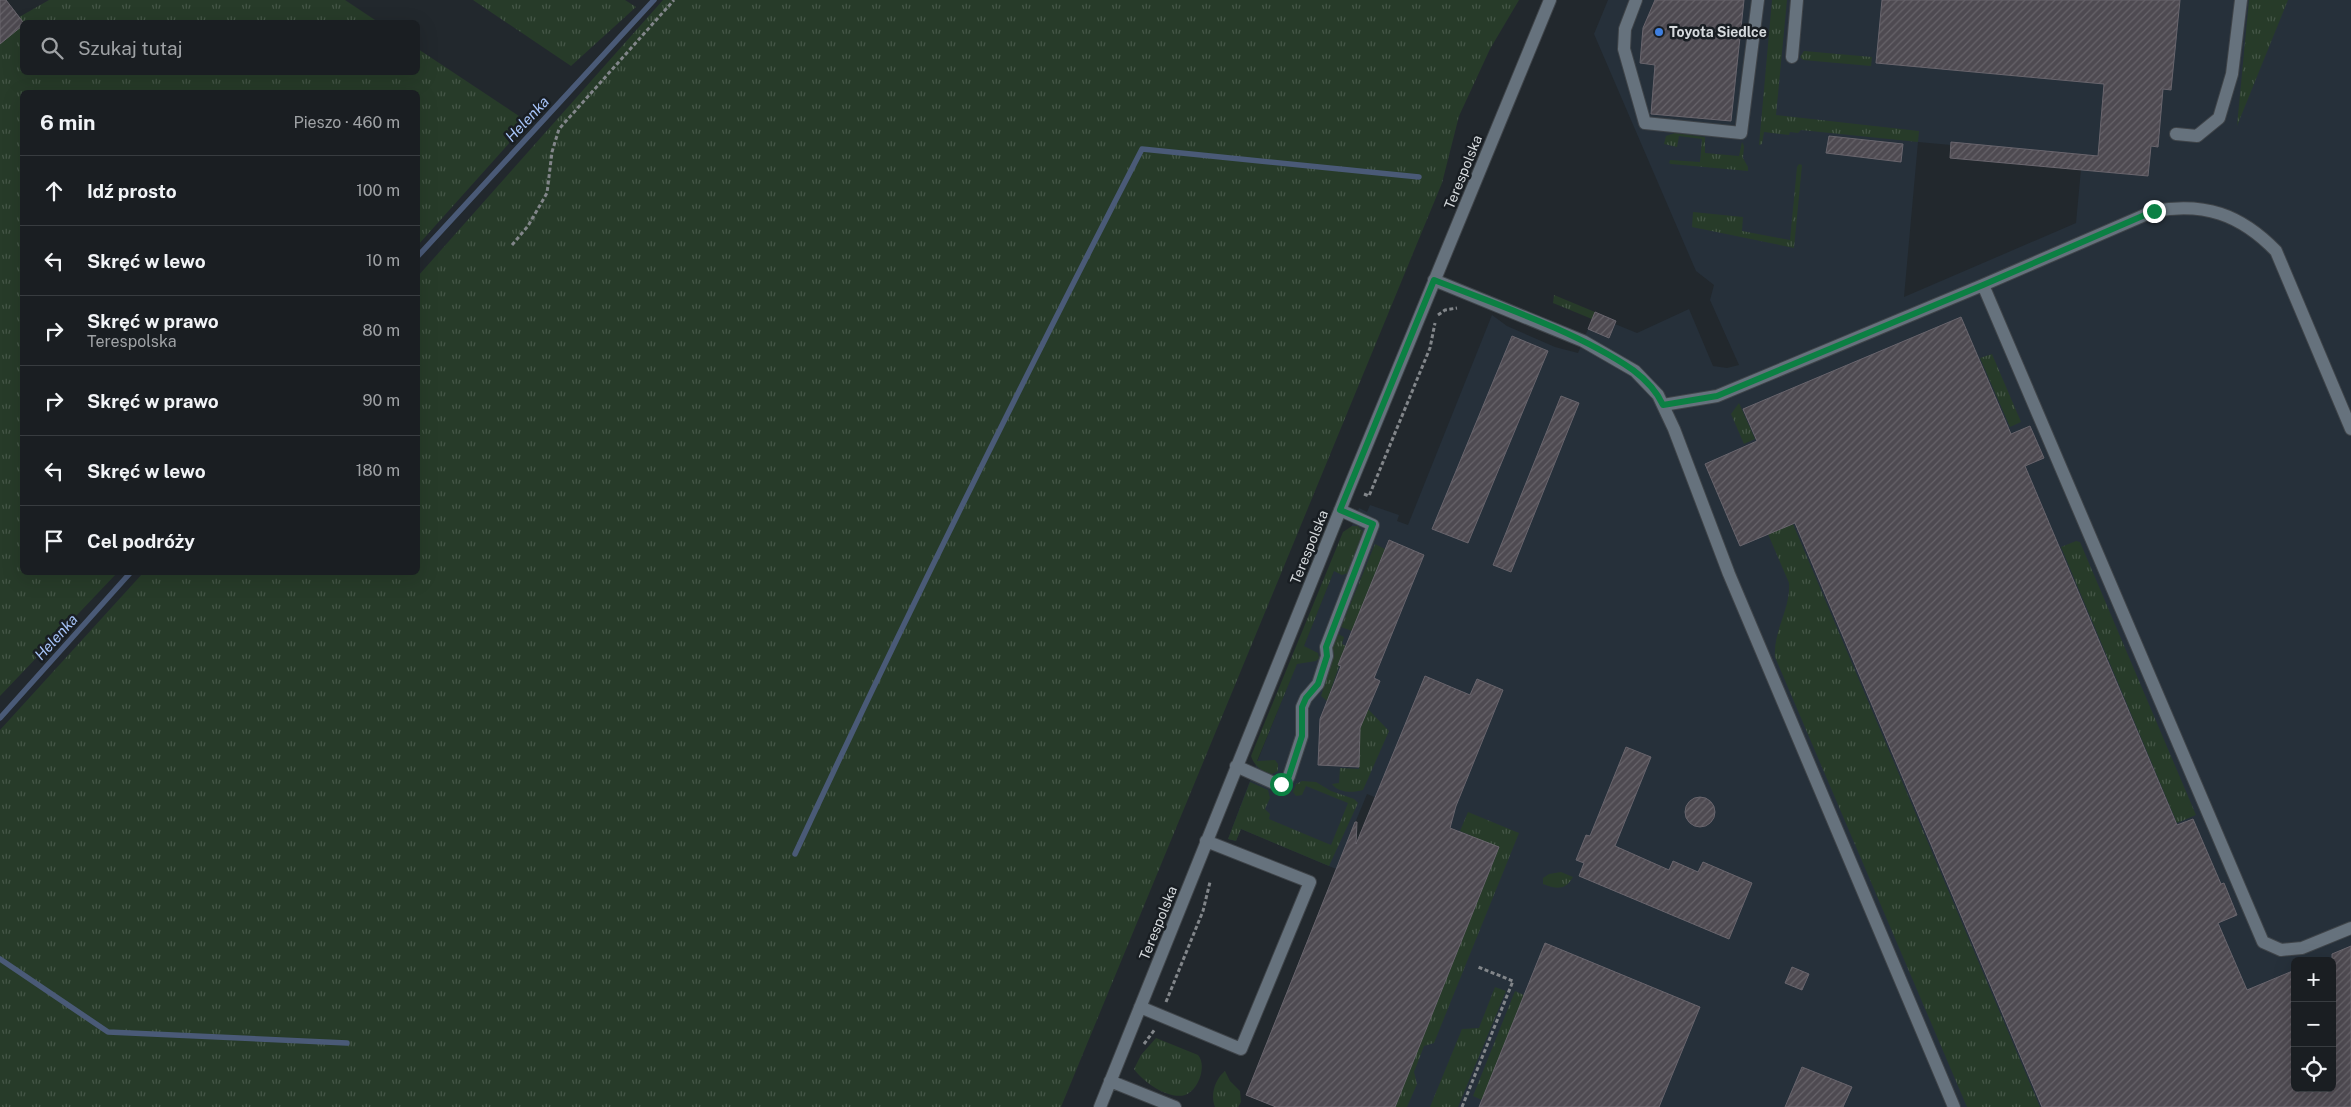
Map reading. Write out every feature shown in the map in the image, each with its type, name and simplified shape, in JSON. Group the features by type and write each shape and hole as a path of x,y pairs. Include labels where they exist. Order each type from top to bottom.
{"street":[{"name":"Terespolska","path":"1100,1107 1340,510 1550,0"},
{"path":"1634,1 1625,30 1624,49 1645,123 1741,133 1758,0"},
{"path":"1792,57 1797,0"},
{"path":"2176,134 2198,136 2220,118 2232,74 2240,0"},
{"path":"1663,405 1717,396 2154,211 2179,206 2207,209 2241,223 2261,237 2276,251 2351,429"},
{"path":"1434,280 1583,341 1635,371 1658,395 1730,574 1954,1107"},
{"path":"1983,285 2263,942 2281,950 2302,948 2351,928"},
{"path":"1236,766 1276,784 1287,780 1289,776 1302,736 1302,707 1306,698 1318,684 1327,656 1326,647 1373,524 1340,510"},
{"path":"1140,1007 1241,1049 1310,882 1206,841"},
{"path":"1110,1081 1175,1107"}],"path":[{"path":"512,245 528,226 547,193 552,152 559,129 674,0"},
{"path":"1358,491 1369,496 1430,348 1436,317 1445,310 1464,308"},
{"path":"1142,1046 1153,1034 1161,1015 1203,911 1211,876"},
{"path":"1462,1107 1513,981 1478,967"}],"shaded area":[{"path":"1608,0 2351,0 2351,1107 1399,1107 1501,848 1367,794 1336,869 1241,829 1236,841 1228,839 1359,508 1367,512 1370,505 1399,515 1397,521 1408,525 1492,315 1507,326 1555,347 1578,353 1595,312 1616,321 1615,324 1637,333 1689,309 1713,366 1727,368 1739,365 1710,300 1714,285 1696,271 1594,34","holes":["1918,142 1951,145 1950,158 2081,169 2076,223 1904,297"]}],"green space":[{"path":"49,0 345,0 375,20 20,20 20,75 420,75 420,50 528,122 420,243 420,90 20,90 20,575 115,575 0,696 0,28"},
{"path":"473,0 625,0 636,7 571,66"},
{"path":"663,0 1519,0 1490,49 1459,116 1442,183 1061,1107 0,1107 0,730 141,575 420,575 420,274"},
{"path":"1772,0 1787,0 1776,115 1919,131 1918,142 1801,130 1798,133 1790,132 1789,135 1764,132 1762,144 1759,145"},
{"path":"2249,0 2288,0 2237,126"},
{"path":"1804,51 1872,57 1871,66 1803,60 1800,57"},
{"path":"1675,133 1705,137 1705,153 1739,156 1742,142 1744,146 1743,158 1748,171 1669,163 1670,160 1700,162 1702,139 1679,136 1677,147 1664,144 1666,136"},
{"path":"1799,164 1802,165 1794,248 1692,227 1693,212 1743,217 1742,231 1790,240 1797,167"},
{"path":"1554,295 1595,312 1592,319 1553,303"},
{"path":"1992,354 2021,422 2010,427 1980,358"},
{"path":"1739,403 1755,439 1744,444 1731,414"},
{"path":"1793,524 2040,1107 1967,1107 1775,657 1775,647 1789,592 1789,583 1768,534"},
{"path":"1352,526 1358,526 1364,532 1348,573 1342,575 1334,571 1304,646 1318,653 1319,658 1316,661 1297,664 1257,761 1275,760 1278,764 1278,771 1272,774 1268,773 1257,766 1251,756 1343,532"},
{"path":"2076,541 2080,542 2196,815 2177,823 2061,547"},
{"path":"1375,544 1385,549 1352,631 1341,627"},
{"path":"1338,634 1344,637 1342,644 1346,646 1327,701 1321,696 1334,655 1331,650"},
{"path":"1368,709 1389,731 1363,790 1355,792 1342,791 1332,784 1339,783 1340,768 1359,769 1360,728"},
{"path":"1302,781 1316,782 1331,791 1354,799 1358,803 1329,866 1241,829 1236,841 1228,839 1250,782 1268,790 1270,798 1265,809 1270,814 1269,819 1331,845 1348,803 1306,786 1302,795 1296,796 1293,792 1296,784"},
{"path":"1468,812 1519,833 1434,1043 1424,1046 1414,1072 1417,1084 1407,1107 1395,1107 1499,848 1460,831"},
{"path":"1561,872 1573,877 1567,885 1556,888 1543,884 1543,878 1549,874"},
{"path":"1495,987 1506,991 1458,1107 1430,1107 1462,1029 1479,1028"},
{"path":"1515,991 1524,995 1482,1100 1473,1096"},
{"path":"1156,1038 1198,1055 1201,1059 1202,1071 1198,1083 1185,1095 1172,1095 1157,1089 1134,1069 1141,1055"},
{"path":"1225,1071 1230,1081 1240,1091 1241,1102 1238,1107 1215,1107 1214,1088 1221,1074"}],"building":[{"path":"0,0 6,0 21,20 20,28 0,44"},
{"path":"1655,0 1744,0 1731,121 1651,114 1655,65 1640,63 1643,28"},
{"path":"1882,0 2180,0 2171,90 2163,89 2158,147 2151,146 2148,176 1950,158 1951,142 2098,156 2104,84 1876,63"},
{"path":"1829,136 1903,144 1901,162 1826,153"},
{"path":"1595,312 1616,321 1609,338 1588,329"},
{"path":"1961,317 2011,434 2030,426 2044,458 2025,466 2177,825 2193,819 2221,884 2224,883 2237,915 2218,923 2247,990 2291,972 2291,1092 2336,1092 2336,957 2332,957 2332,954 2351,946 2351,1107 2042,1107 1795,523 1740,546 1705,464 1757,441 1743,409"},
{"path":"1512,336 1548,351 1468,543 1432,529"},
{"path":"1561,396 1579,403 1511,572 1493,565"},
{"path":"1389,540 1424,555 1374,678 1380,681 1360,728 1359,767 1318,765 1320,719 1341,666 1338,665"},
{"path":"1425,676 1470,695 1477,679 1503,690 1456,806 1450,828 1499,847 1395,1107 1276,1107 1246,1095 1355,822 1357,822 1356,844"},
{"path":"1626,747 1651,757 1615,846 1669,870 1673,861 1698,872 1703,862 1752,883 1729,939 1579,876 1584,863 1576,860 1586,835 1590,836"},
{"path":"1700,797 1706,798 1714,806 1714,818 1706,826 1700,827 1694,826 1686,818 1685,812 1686,806 1694,798"},
{"path":"1545,943 1700,1007 1659,1107 1479,1107"},
{"path":"1792,967 1809,974 1802,990 1785,983"},
{"path":"1802,1067 1852,1087 1843,1107 1785,1107"}],"waterway":[{"name":"Helenka","path":"420,254 654,0"},
{"path":"795,854 965,500 1142,149 1419,177"},
{"name":"Helenka","path":"0,718 128,575"},
{"path":"0,959 108,1032 347,1043"}],"place":[{"name":"Toyota Siedlce","path":"1659,32"}],"route":[{"path":"1281,784 1289,776 1302,736 1302,707 1306,698 1318,684 1327,656 1326,647 1373,524 1340,510 1434,280 1583,341 1635,371 1658,395 1663,405 1717,396 2154,211"}]}
